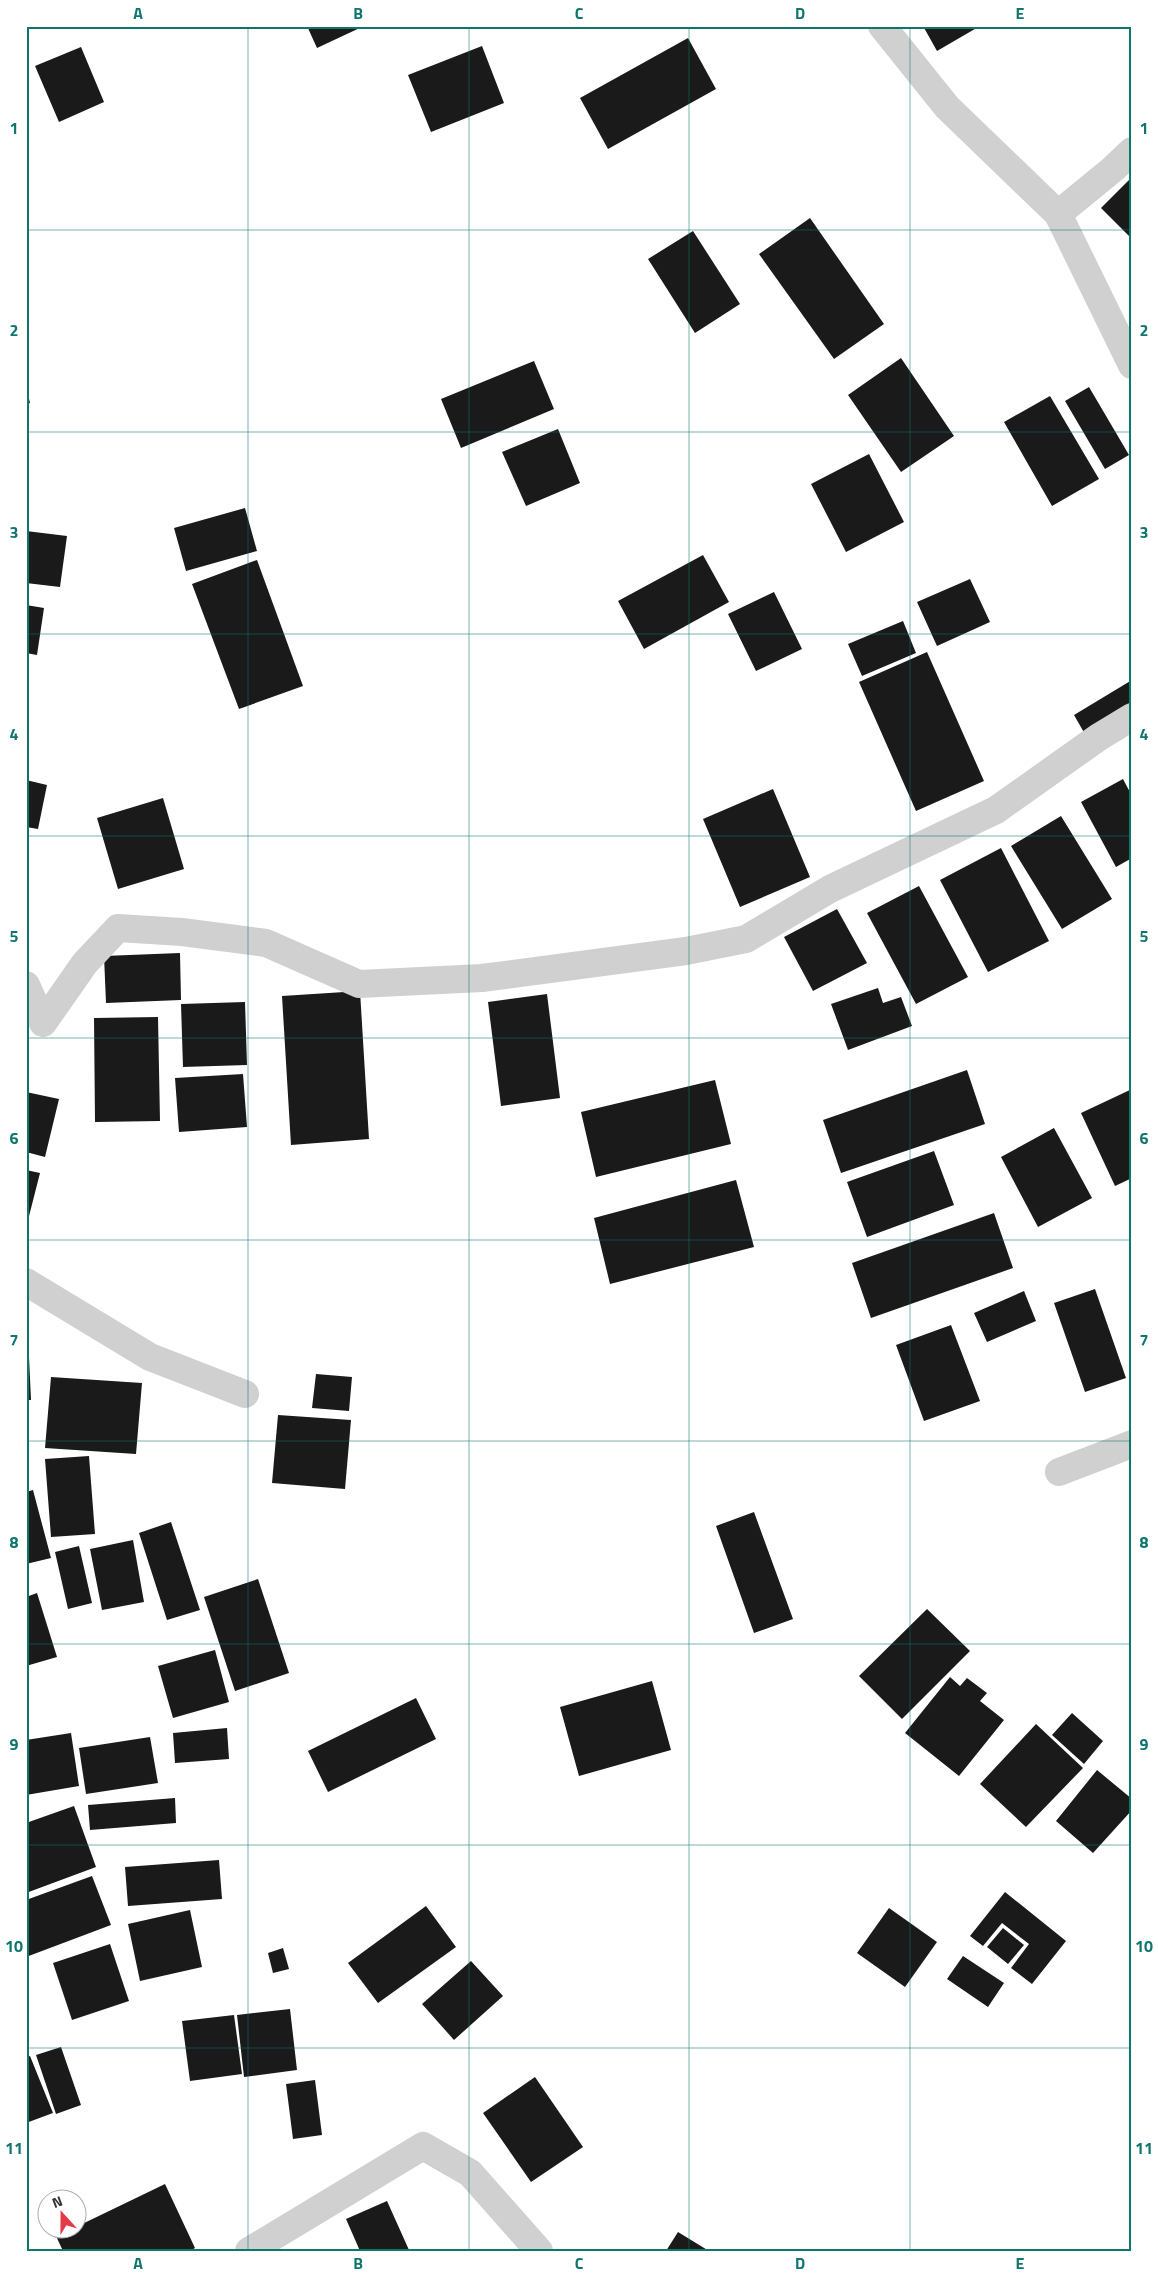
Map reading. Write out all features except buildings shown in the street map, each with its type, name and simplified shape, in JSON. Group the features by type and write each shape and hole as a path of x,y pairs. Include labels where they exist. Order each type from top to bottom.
{"street":[{"path":"882,26 947,107 1058,214 1132,365"},
{"path":"1058,214 1113,170 1132,151"},
{"path":"26,985 43,1023 85,963 118,928 182,932 266,944 358,984 482,978 686,951 746,939 830,889 996,810 1098,736 1132,717"},
{"path":"26,1282 150,1357 245,1394"},
{"path":"1059,1472 1132,1444"},
{"path":"249,2251 423,2146 470,2173 539,2251"}]}
